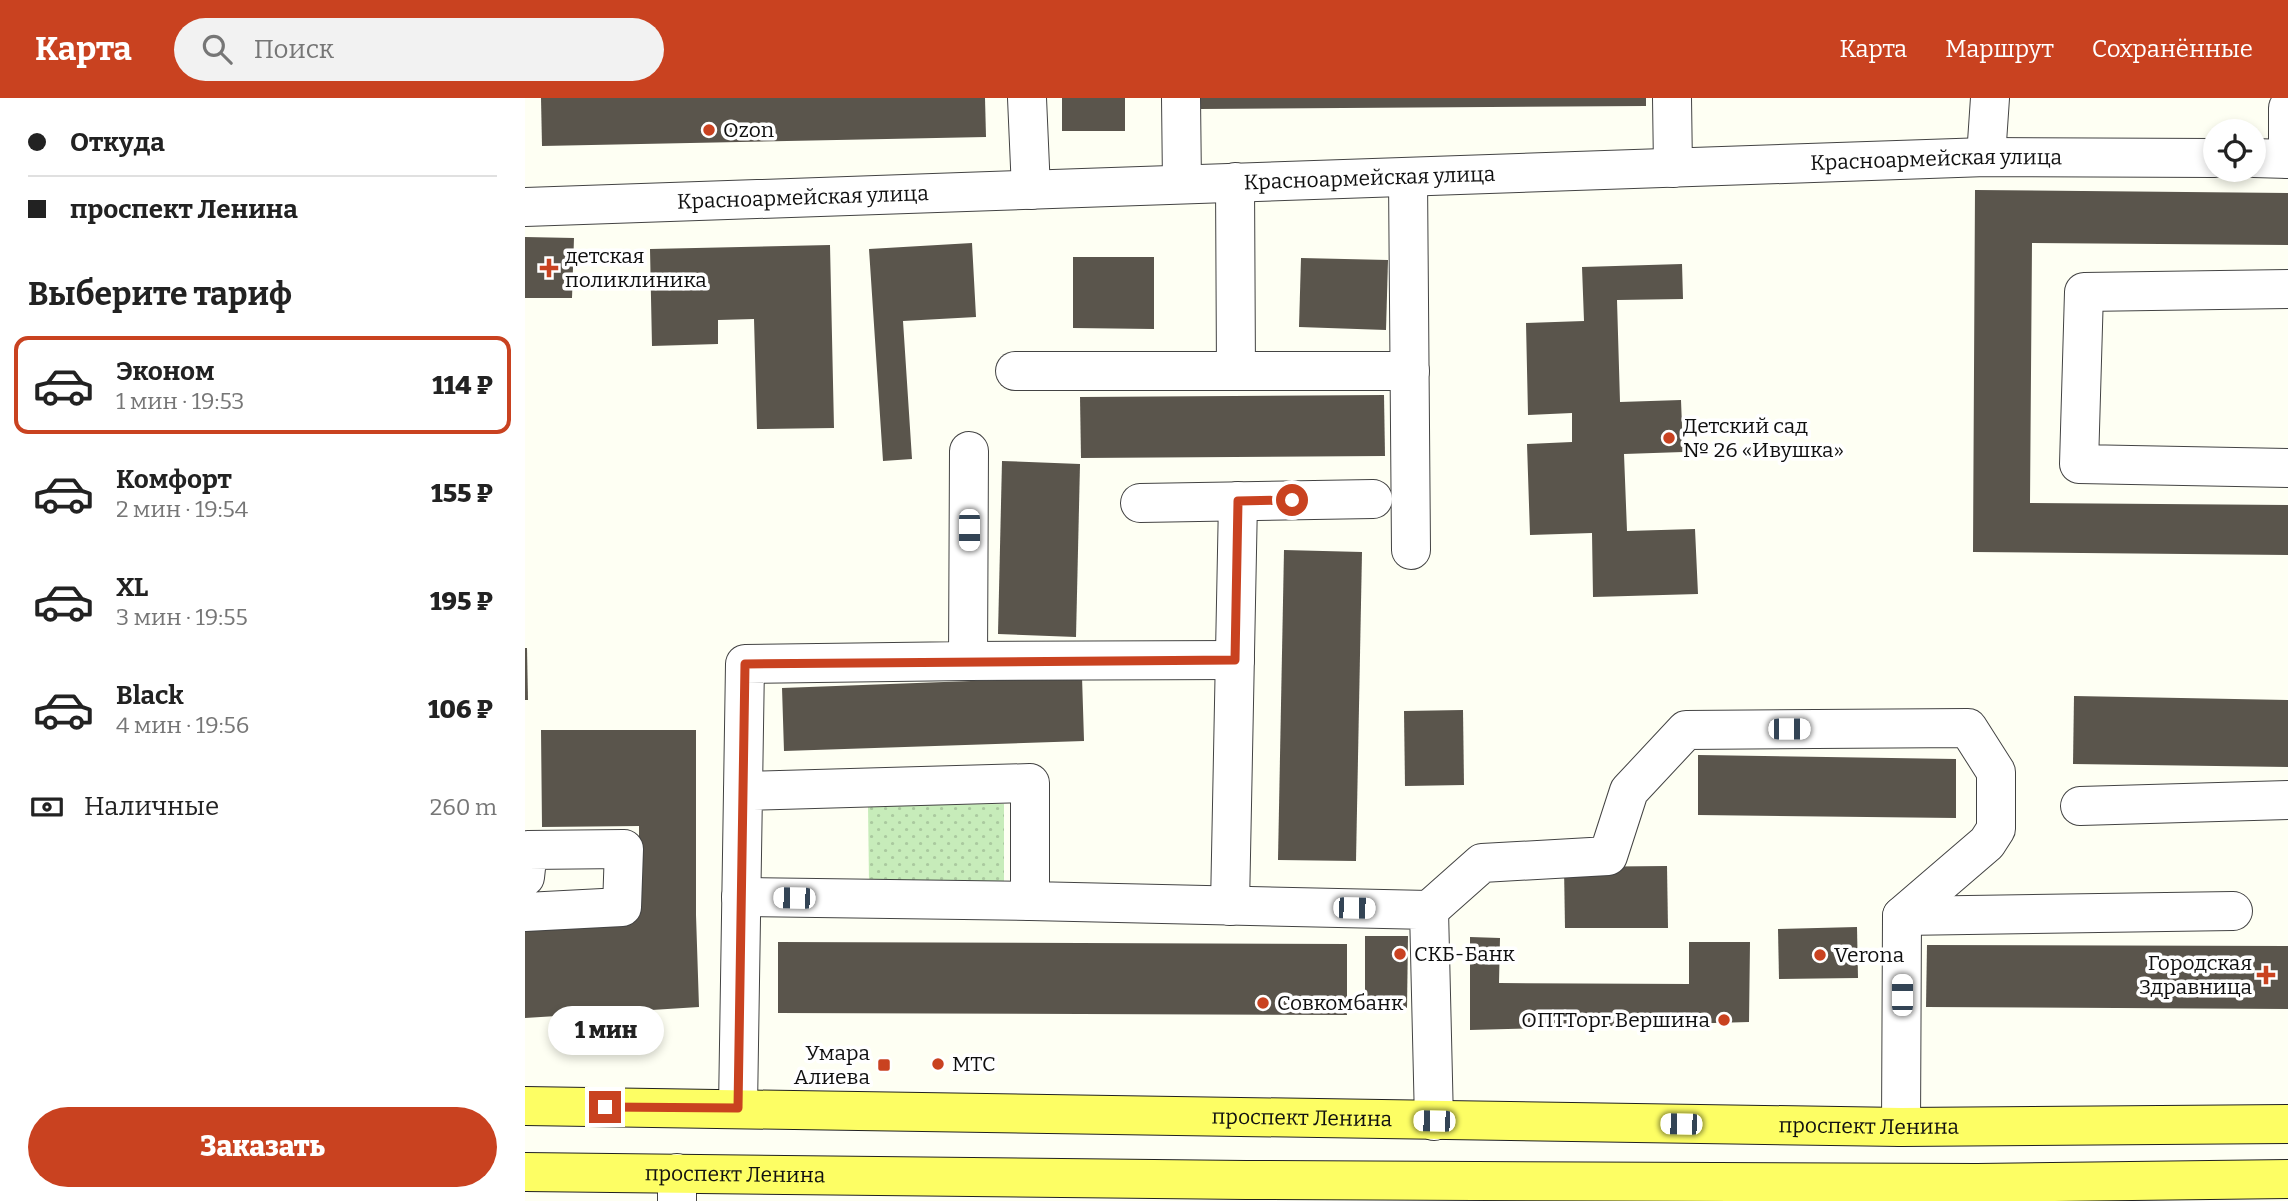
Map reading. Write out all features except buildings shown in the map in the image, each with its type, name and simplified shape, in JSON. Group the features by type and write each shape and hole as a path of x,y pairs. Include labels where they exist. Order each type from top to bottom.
{"main road":[{"name":"проспект Ленина","path":"525,1106 1901,1127 2288,1124"},
{"name":"проспект Ленина","path":"525,1172 677,1187 1246,1190 1977,1192 2288,1179"}],"street":[{"path":"1027,98 1031,190"},
{"path":"1181,98 1181,184"},
{"path":"1672,98 1673,168"},
{"path":"1986,157 1990,98"},
{"path":"2266,158 2288,159 2288,108"},
{"name":"Красноармейская улица","path":"525,207 1986,157 2203,158"},
{"path":"1408,177 1411,550"},
{"path":"1235,183 1236,371"},
{"path":"2288,289 2084,292 2080,464 2288,468"},
{"path":"1015,371 1410,371"},
{"path":"968,661 969,451"},
{"path":"1140,503 1373,499"},
{"path":"1230,905 1238,501"},
{"path":"738,1108 745,664 1235,660"},
{"path":"741,897 1429,910 1482,863 1608,856 1629,791 1686,730 1968,728 1996,772 1996,829 1987,844 1902,916 1901,1127"},
{"path":"743,791 1030,783 1030,901"},
{"path":"2080,806 2288,800"},
{"path":"525,877 528,850 624,849 622,907 525,912"},
{"path":"1429,910 1434,1121"},
{"path":"1902,916 2233,911"}],"green space":[{"path":"1004,804 1004,883 869,883 868,805"}],"place":[{"name":"Ozon","path":"709,130"},
{"name":"детская поликлиника","path":"549,268"},
{"name":"Детский сад № 26 «Ивушка»","path":"1669,438"},
{"name":"СКБ-Банк","path":"1400,954"},
{"name":"Verona","path":"1820,955"},
{"name":"Городская Здравница","path":"2266,975"},
{"name":"Совкомбанк","path":"1263,1003"},
{"name":"ОПТТорг Вершина","path":"1724,1020"},
{"name":"МТС","path":"938,1064"},
{"name":"Умара Алиева","path":"884,1065"}],"route":[{"path":"605,1107 738,1108 745,664 1235,660 1238,501 1292,500"}]}
